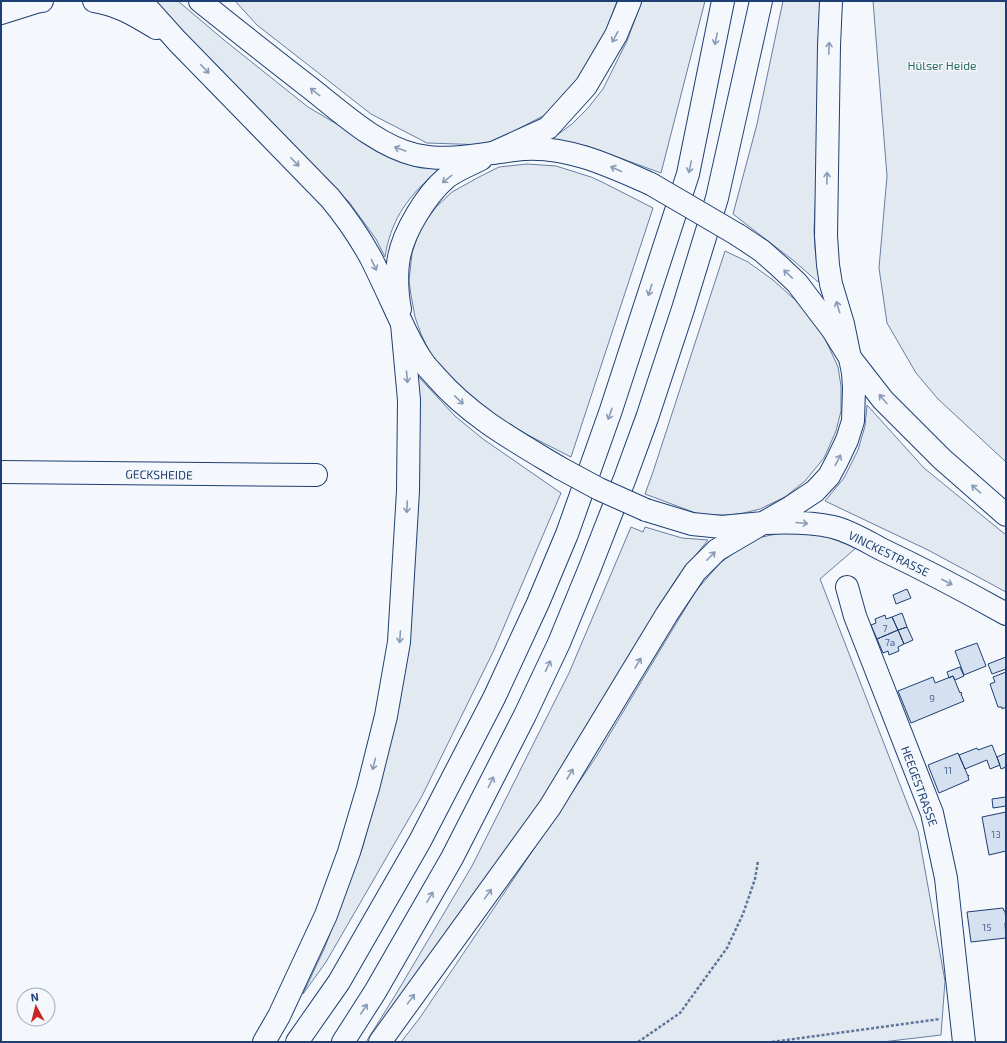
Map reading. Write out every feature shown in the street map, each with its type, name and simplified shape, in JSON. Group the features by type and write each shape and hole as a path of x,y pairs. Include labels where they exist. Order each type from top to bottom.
{"main road":[{"path":"1,13 42,1"},
{"path":"94,1 102,2 132,13 177,41"},
{"path":"141,1 177,41"},
{"path":"200,1 349,118 386,144 416,155 432,157 463,157 525,149 549,150 572,154 610,166 651,184 762,251 797,283 832,329 850,358 883,400 936,454 1006,514"},
{"path":"223,1 240,33"},
{"path":"264,1042 279,1016 326,915 349,852 368,788 386,716 399,642 408,491 409,400 402,324 398,300 399,257 405,238 422,207 446,178 466,166 548,128 586,86 616,35 630,1"},
{"path":"297,1042 339,982 420,841 494,698 538,603 567,534 611,410 688,174 723,1"},
{"path":"343,1042 375,992 452,858 525,715 559,643 626,478 683,309 717,198 761,1"},
{"path":"380,1042 550,807 667,614 695,572 717,550 791,507 815,491 829,476 838,461 853,421 854,388 853,373 843,324 831,284 826,236 831,1"},
{"name":"VINCKESTRASSE","path":"177,41 342,212 355,230 371,258 402,324 424,363 444,386 468,409 488,424 560,468 646,510 692,524 722,527 791,522 816,524 835,528 851,534 891,554 1006,614"},
{"name":"GECKSHEIDE","path":"1,472 316,475"},
{"name":"HEEGESTRASSE","path":"847,587 855,616 932,813 946,878 964,1042"}],"path":[{"path":"638,1042 680,1013 728,948 743,914 755,879 758,861"},
{"path":"772,1042 962,1017"}],"green space":[{"path":"152,1 178,1 308,107 362,139 441,168 416,191 403,208 393,228 385,257 376,239 349,202"},
{"path":"235,1 617,1 605,33 578,81 543,116 487,145 427,143 371,114 257,25"},
{"path":"642,1 705,1 661,173 587,146 549,141 572,124 588,108 603,89 627,41"},
{"path":"783,1 825,1 814,230 818,282 794,261 733,214 757,124"},
{"name":"Hülser Heide","path":"873,1 1006,1 1006,462 938,399 916,373 887,323 879,268 887,176"},
{"path":"527,164 556,166 591,177 653,208 571,457 497,417 480,405 455,383 430,353 415,317 411,295 409,281 412,253 420,229 436,207 452,192 499,167"},
{"path":"725,251 748,262 773,280 802,306 822,332 838,367 841,386 841,411 836,431 824,458 805,481 785,497 760,509 744,513 729,515 701,515 645,494"},
{"path":"414,372 455,416 483,439 561,493 494,650 422,796 326,962 303,994 325,947 363,846 398,710 411,624 418,450"},
{"path":"867,405 924,468 1006,535 1006,592 928,550 825,501 844,478 858,450 865,426"},
{"path":"631,527 643,532 645,527 682,538 708,540 677,578 552,786 372,1042 366,1042 472,866 569,673"},
{"path":"790,531 823,535 856,548 820,579 918,831 945,981 941,1035 882,1042 401,1042 419,1019 596,757 695,592 720,563 753,539"}],"building":[{"path":"907,589 911,598 896,604 893,595"},
{"path":"902,613 907,627 898,630 892,617"},
{"path":"885,615 886,619 892,617 898,630 877,639 871,625 876,623 875,619"},
{"path":"907,627 913,640 904,644 898,630"},
{"path":"898,630 904,644 898,647 899,651 889,655 888,651 883,653 877,639"},
{"path":"977,643 986,666 964,675 955,651"},
{"path":"1006,657 1006,669 992,674 988,664"},
{"path":"960,667 964,676 955,680 953,676 949,678 947,672"},
{"path":"1006,672 1006,707 1002,709 1002,707 998,707 990,684 995,682 993,677"},
{"path":"953,676 964,701 911,723 898,691 933,677 935,683"},
{"path":"992,745 1000,765 990,769 987,760 965,769 959,755 977,748 978,750"},
{"path":"958,753 968,776 969,775 969,780 939,793 928,765"},
{"path":"1006,753 1006,767 1001,769 997,757"},
{"path":"1006,797 1006,806 993,808 992,799"},
{"path":"1006,812 1006,851 989,855 982,817"},
{"path":"1003,908 1005,911 1006,938 971,942 967,912"}]}
